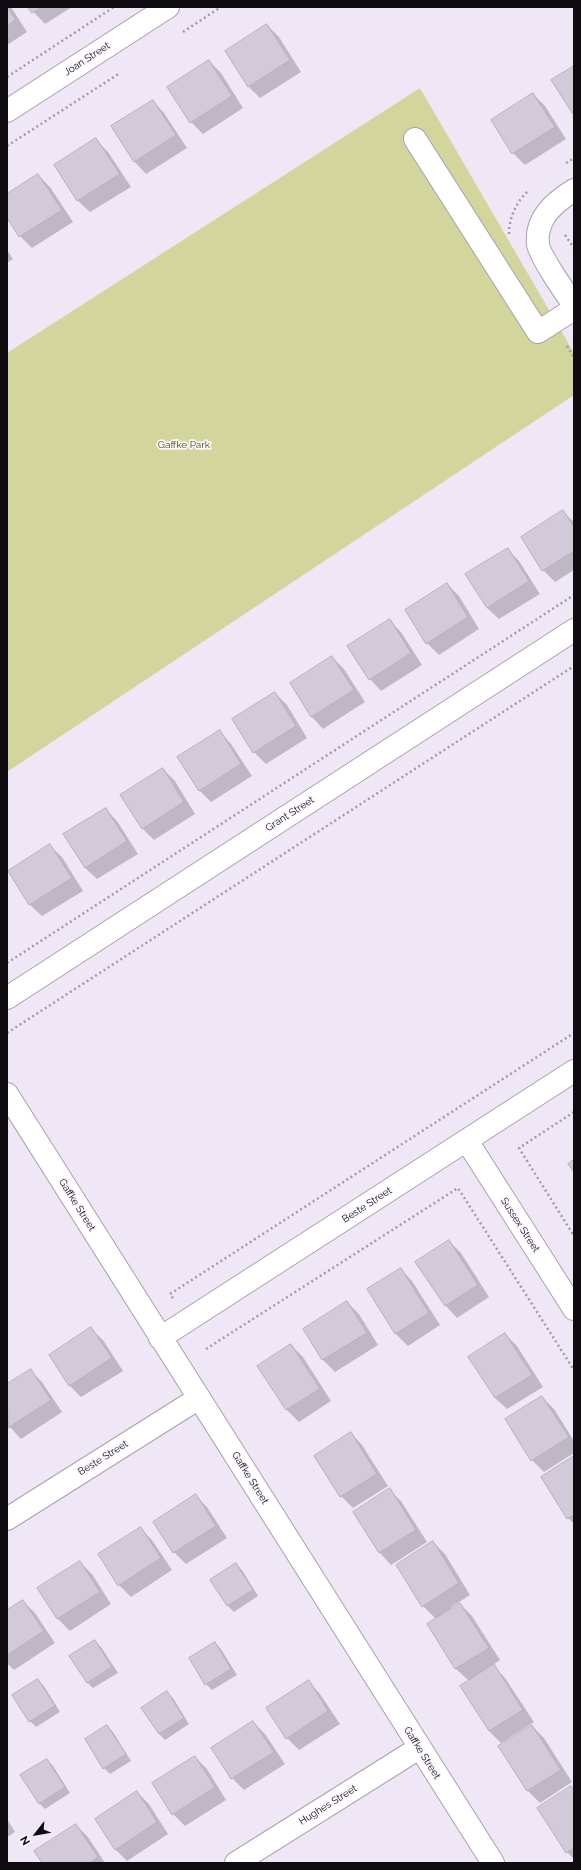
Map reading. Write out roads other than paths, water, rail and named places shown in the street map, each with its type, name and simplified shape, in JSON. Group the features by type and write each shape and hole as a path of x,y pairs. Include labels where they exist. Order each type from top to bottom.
{"street":[{"name":"Joan Street","path":"7,111 168,7"},
{"path":"415,138 538,332 574,307 538,245 541,221 548,210 574,190"},
{"name":"Grant Street","path":"7,998 574,630"},
{"name":"Beste Street","path":"160,1338 574,1071"},
{"name":"Gaffke Street","path":"7,1094 493,1863"},
{"name":"Sussex Street","path":"467,1141 574,1309"},
{"name":"Beste Street","path":"7,1519 199,1398"},
{"name":"Hughes Street","path":"236,1863 419,1748"}],"park label":[{"name":"Gaffke Park","path":"184,445"}]}
